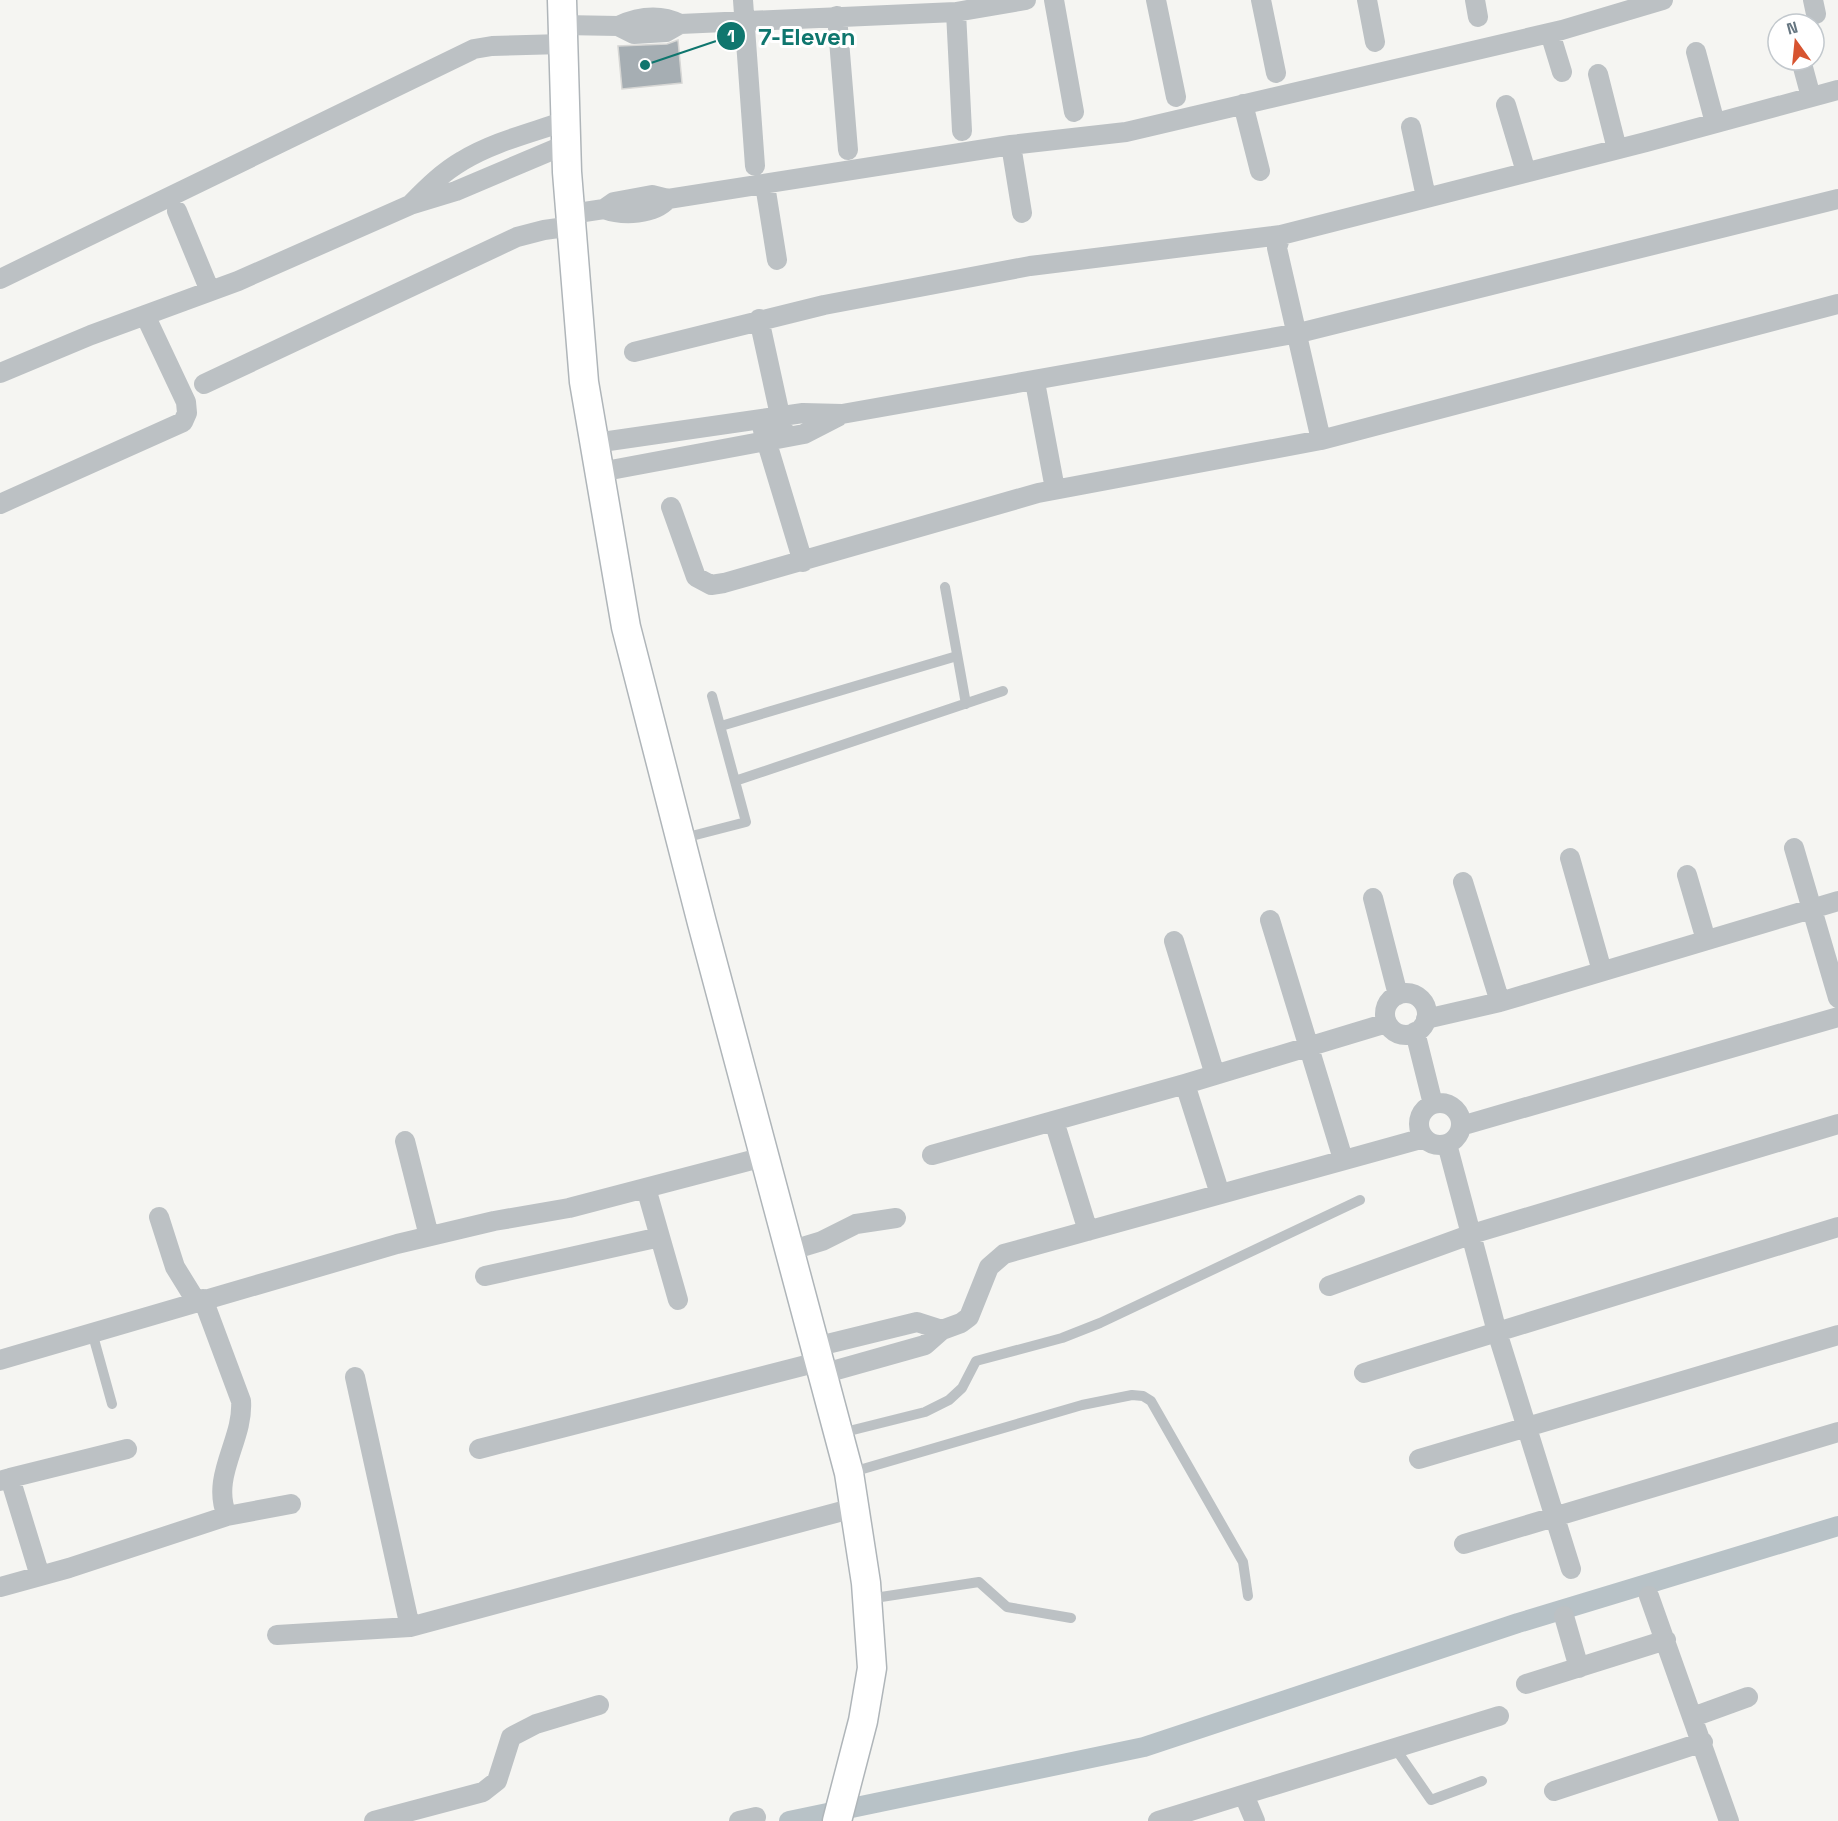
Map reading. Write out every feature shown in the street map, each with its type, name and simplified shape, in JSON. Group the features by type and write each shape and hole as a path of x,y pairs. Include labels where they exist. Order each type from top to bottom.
{"street":[{"path":"742,0 755,166"},
{"path":"0,279 474,49 492,46 562,23 618,26 633,19 667,17 680,24 743,22 837,16 871,8 956,12 1021,0"},
{"path":"1054,0 1074,112"},
{"path":"1156,0 1176,97"},
{"path":"1261,0 1276,73"},
{"path":"1367,0 1375,42"},
{"path":"204,384 517,237 604,209 614,202 652,195 668,199 765,186 1011,145 1126,132 1550,33 1663,0"},
{"path":"956,12 962,131"},
{"path":"837,16 848,150"},
{"path":"562,23 566,133 584,382 626,627 680,839 849,1473 867,1599 872,1668 849,1779 837,1821"},
{"path":"1550,33 1562,72"},
{"path":"1696,52 1715,123"},
{"path":"1804,72 1811,97"},
{"path":"1598,74 1617,149"},
{"path":"634,352 759,320 1030,266 1281,235 1838,90"},
{"path":"1243,104 1260,171"},
{"path":"1506,105 1526,172"},
{"path":"1411,127 1426,197"},
{"path":"0,373 210,291 410,205 456,191 566,133"},
{"path":"410,205 440,176 463,160 498,144 566,133"},
{"path":"1011,145 1022,213"},
{"path":"765,186 777,260"},
{"path":"595,443 803,413 842,414 1035,382 1299,333 1838,199"},
{"path":"177,211 210,291"},
{"path":"1281,235 1277,248 1299,333 1321,440"},
{"path":"671,507 696,577 703,583 711,585 724,583 1055,489 1321,440 1838,304"},
{"path":"0,504 183,422 188,413 186,402 145,315"},
{"path":"759,320 770,418 803,562"},
{"path":"1035,382 1055,489"},
{"path":"600,472 804,434 842,414"},
{"path":"660,434 666,460"},
{"path":"1794,848 1838,998"},
{"path":"1570,858 1602,971"},
{"path":"1687,875 1706,940"},
{"path":"1463,882 1500,1002"},
{"path":"1373,898 1398,994"},
{"path":"1433,1104 1420,1026 1426,1011 1421,1000 1410,993 1398,994 1392,998 1386,1010 1387,1023 1396,1032 1420,1026 1838,901"},
{"path":"1270,920 1343,1159"},
{"path":"1174,941 1215,1075"},
{"path":"1461,1126 1838,1017"},
{"path":"932,1155 1185,1084 1387,1023"},
{"path":"1185,1084 1220,1194"},
{"path":"1433,1104 1450,1106 1456,1110 1461,1126 1459,1134 1447,1144 1430,1143 1424,1138 1419,1122 1426,1108 1433,1104"},
{"path":"1054,1121 1088,1231"},
{"path":"1329,1286 1472,1234 1838,1124"},
{"path":"479,1449 818,1361 925,1345 942,1330 962,1323 969,1317 989,1267 995,1259 1016,1249 1424,1138"},
{"path":"405,1141 429,1236"},
{"path":"1447,1144 1497,1332 1571,1569"},
{"path":"0,1359 429,1236 494,1221 569,1208 764,1157"},
{"path":"646,1188 678,1300"},
{"path":"159,1217 176,1267 200,1300 241,1401 242,1416 231,1444 221,1487 226,1516"},
{"path":"789,1251 822,1241 856,1224 896,1218"},
{"path":"1364,1373 1838,1227"},
{"path":"485,1276 660,1237"},
{"path":"818,1361 917,1322 942,1330"},
{"path":"1419,1459 1838,1335"},
{"path":"356,1377 410,1627"},
{"path":"1464,1544 1838,1432"},
{"path":"40,1576 5,1480 127,1449"},
{"path":"0,1587 226,1516 291,1504"},
{"path":"278,1635 410,1627 854,1508"},
{"path":"1649,1596 1694,1717 1729,1821"},
{"path":"1564,1616 1578,1668"},
{"path":"1526,1684 1666,1640"},
{"path":"1694,1717 1748,1696"},
{"path":"374,1821 483,1792 497,1781 511,1737 536,1724 599,1705"},
{"path":"1158,1821 1499,1716"},
{"path":"1554,1791 1702,1742"},
{"path":"1244,1795 1255,1821"}],"lane":[{"path":"945,587 966,704"},
{"path":"721,726 957,656"},
{"path":"735,781 1004,691"},
{"path":"680,839 746,822 712,696"},
{"path":"837,1434 926,1412 958,1394 976,1361 1062,1338 1100,1323 1360,1200"},
{"path":"92,1332 112,1404"},
{"path":"849,1473 1082,1405 1122,1395 1143,1396 1151,1401 1243,1562 1248,1596"},
{"path":"867,1599 979,1582 1007,1607 1071,1618"},
{"path":"1395,1748 1431,1800 1482,1781"}],"building":[{"path":"678,40 682,83 622,89 618,46 667,44"}],"waterway":[{"path":"789,1821 1144,1747 1518,1623 1838,1526"}],"place":[{"name":"7-Eleven","path":"645,65"}]}
